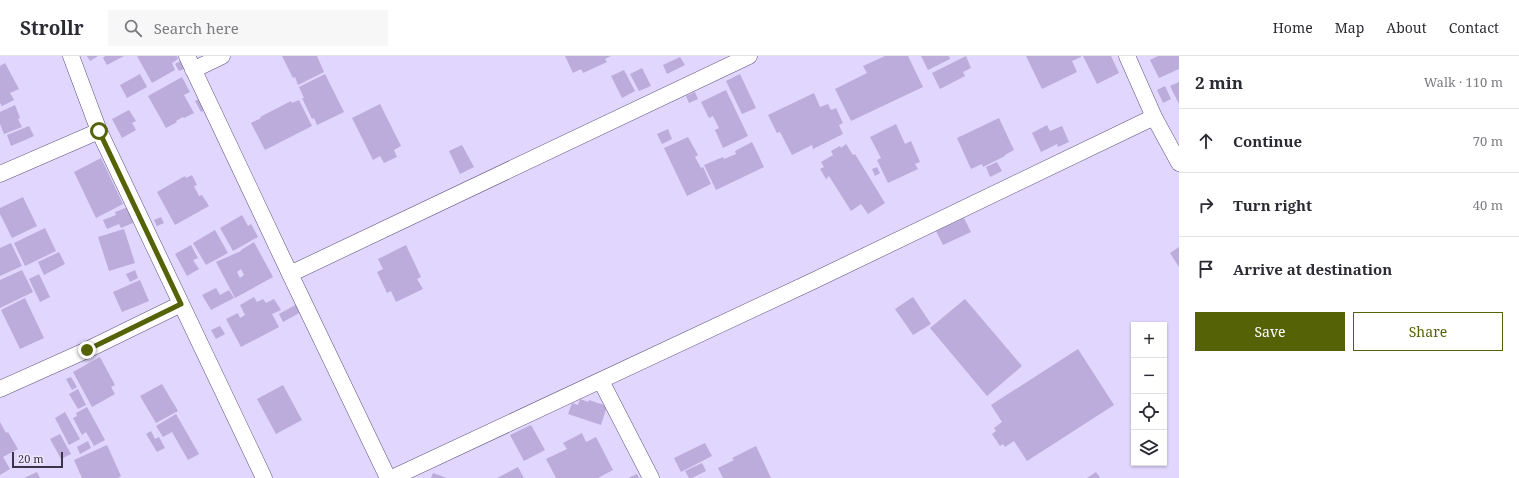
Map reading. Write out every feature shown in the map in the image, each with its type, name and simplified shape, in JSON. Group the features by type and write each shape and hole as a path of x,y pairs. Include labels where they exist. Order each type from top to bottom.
{"street":[{"path":"71,56 99,131 262,477"},
{"path":"222,56 190,63 388,478"},
{"path":"290,274 749,56"},
{"path":"1127,56 1154,117 1179,163"},
{"path":"392,478 806,284 1154,117"},
{"path":"0,174 99,131"},
{"path":"0,389 87,350 181,304"},
{"path":"601,381 651,478"}],"building":[{"path":"87,56 98,56 90,61"},
{"path":"105,56 124,56 107,65 103,58"},
{"path":"137,56 177,56 178,59 172,63 175,70 152,83"},
{"path":"282,56 317,56 324,72 298,85 295,77 293,78"},
{"path":"565,56 611,56 605,59 607,62 583,73 581,69 573,73"},
{"path":"885,56 908,56 923,87 851,121 835,89 867,73 863,66"},
{"path":"921,56 949,56 950,59 928,70"},
{"path":"966,56 971,68 963,72 965,76 940,89 932,73"},
{"path":"1026,56 1081,57 1072,61 1077,72 1042,89"},
{"path":"1083,56 1111,56 1119,73 1097,84"},
{"path":"1158,56 1179,56 1179,69 1159,78 1150,60"},
{"path":"680,57 685,65 667,74 663,65"},
{"path":"184,59 188,67 179,71 175,64"},
{"path":"5,63 19,89 10,93 14,100 2,106 0,103 0,66"},
{"path":"642,68 651,86 639,91 630,74"},
{"path":"624,70 635,91 622,98 611,76"},
{"path":"140,74 147,87 127,98 120,85"},
{"path":"325,74 344,112 317,125 314,118 312,119 302,98 304,98 299,87"},
{"path":"740,74 756,108 742,114 726,81"},
{"path":"182,77 190,92 184,95 194,113 184,118 183,117 166,128 148,96"},
{"path":"1179,82 1179,104 1170,86"},
{"path":"1165,86 1171,99 1163,103 1157,90"},
{"path":"726,90 748,136 723,148 715,130 719,128 713,116 709,118 701,102"},
{"path":"695,92 698,99 689,103 686,96"},
{"path":"814,93 820,107 828,104 831,110 836,108 843,123 839,125 843,134 813,149 812,145 792,155 780,132 777,133 768,115"},
{"path":"202,97 209,108 201,112 195,101"},
{"path":"299,100 312,126 265,150 251,123 291,101 292,103"},
{"path":"380,104 401,146 394,150 397,157 384,163 380,156 373,160 352,118"},
{"path":"15,105 20,118 18,119 22,127 4,134 0,124 0,112"},
{"path":"129,110 136,121 132,123 136,130 122,138 112,119"},
{"path":"999,118 1014,150 983,167 982,164 971,169 957,138"},
{"path":"896,124 905,144 911,141 920,162 915,164 918,169 888,183 877,160 881,158 870,137"},
{"path":"1047,125 1050,131 1062,126 1069,142 1058,147 1057,144 1041,152 1032,133"},
{"path":"29,126 34,136 11,146 7,135"},
{"path":"668,129 672,139 662,144 657,134"},
{"path":"688,137 698,155 695,157 701,168 703,167 711,184 687,196 664,148"},
{"path":"752,142 764,167 716,190 704,165 723,157 724,159 736,154 735,151"},
{"path":"846,144 853,155 855,154 885,203 868,214 861,204 851,211 829,176 826,179 820,169 824,167 821,162 833,155 831,151 840,146 841,148"},
{"path":"462,145 474,167 460,174 449,151"},
{"path":"101,158 123,204 96,218 74,172"},
{"path":"997,162 1002,171 990,177 986,167"},
{"path":"877,167 880,173 875,176 872,169"},
{"path":"192,175 197,185 194,186 199,196 202,195 209,206 175,225 157,192 185,176 186,178"},
{"path":"23,197 37,226 12,238 0,214 0,208"},
{"path":"128,207 135,222 121,228 119,224 107,229 103,220 116,215 115,212"},
{"path":"242,215 248,226 251,224 258,237 233,251 220,228"},
{"path":"161,217 164,223 157,226 154,220"},
{"path":"964,218 971,232 943,245 936,231"},
{"path":"45,228 56,251 25,266 14,243"},
{"path":"124,229 135,263 109,271 98,237"},
{"path":"215,230 228,253 206,265 193,243"},
{"path":"254,242 273,277 235,298 216,262","holes":["241,269 244,275 240,278 237,272"]},
{"path":"11,243 22,266 0,276 0,248"},
{"path":"191,245 198,258 193,260 199,269 187,276 175,254"},
{"path":"406,245 421,277 417,279 423,289 396,302 391,291 387,293 377,272 383,269 378,259"},
{"path":"1179,247 1179,267 1170,253"},
{"path":"59,252 65,264 44,275 38,262"},
{"path":"22,270 33,292 0,308 0,280"},
{"path":"135,270 138,278 130,282 126,274"},
{"path":"39,274 50,297 40,302 29,279"},
{"path":"140,280 149,301 122,312 113,292"},
{"path":"216,288 220,295 229,290 234,298 211,310 202,295"},
{"path":"254,297 257,302 263,299 266,303 274,299 281,310 272,314 279,327 241,347 226,319 238,313 240,318 245,315 240,305"},
{"path":"913,297 931,324 913,335 895,309"},
{"path":"25,298 44,338 20,349 1,310"},
{"path":"965,299 1022,366 987,396 930,328"},
{"path":"297,304 301,312 283,322 279,314"},
{"path":"220,326 225,334 216,339 211,330"},
{"path":"1078,349 1114,405 1027,461 1014,441 1005,447 1003,444 1000,446 992,434 996,431 994,428 1002,422 991,405"},
{"path":"100,357 115,385 111,387 115,394 92,407 73,372"},
{"path":"71,377 77,387 72,390 66,379"},
{"path":"162,384 178,411 156,423 140,396"},
{"path":"283,385 302,420 276,434 257,399"},
{"path":"78,389 86,405 78,409 69,394"},
{"path":"580,399 588,402 589,400 607,406 601,425 568,414 572,403 578,405"},
{"path":"87,407 105,440 94,446 86,432 82,435 73,418 77,416 76,413"},
{"path":"65,412 80,439 69,445 55,418"},
{"path":"176,414 199,454 188,460 172,432 163,437 156,426"},
{"path":"0,422 18,449 3,457 10,469 0,475"},
{"path":"531,425 545,450 524,461 510,435"},
{"path":"151,431 155,439 159,437 165,448 157,452 146,434"},
{"path":"582,433 586,442 596,437 613,470 598,478 556,478 546,459 567,449 563,443"},
{"path":"60,434 71,454 61,459 50,439"},
{"path":"88,441 91,448 80,454 77,447"},
{"path":"705,443 712,456 681,472 674,458"},
{"path":"107,445 121,476 118,478 82,478 74,460"},
{"path":"756,446 771,478 723,478 718,468 734,460 732,458"},
{"path":"702,463 706,471 689,478 685,471"},
{"path":"518,467 524,478 497,478"},
{"path":"37,472 40,478 24,478"},
{"path":"1096,472 1100,478 1087,478"},
{"path":"433,473 447,478 431,478"},
{"path":"637,474 639,478 628,478"}],"route":[{"path":"87,350 181,304 99,131"}]}
